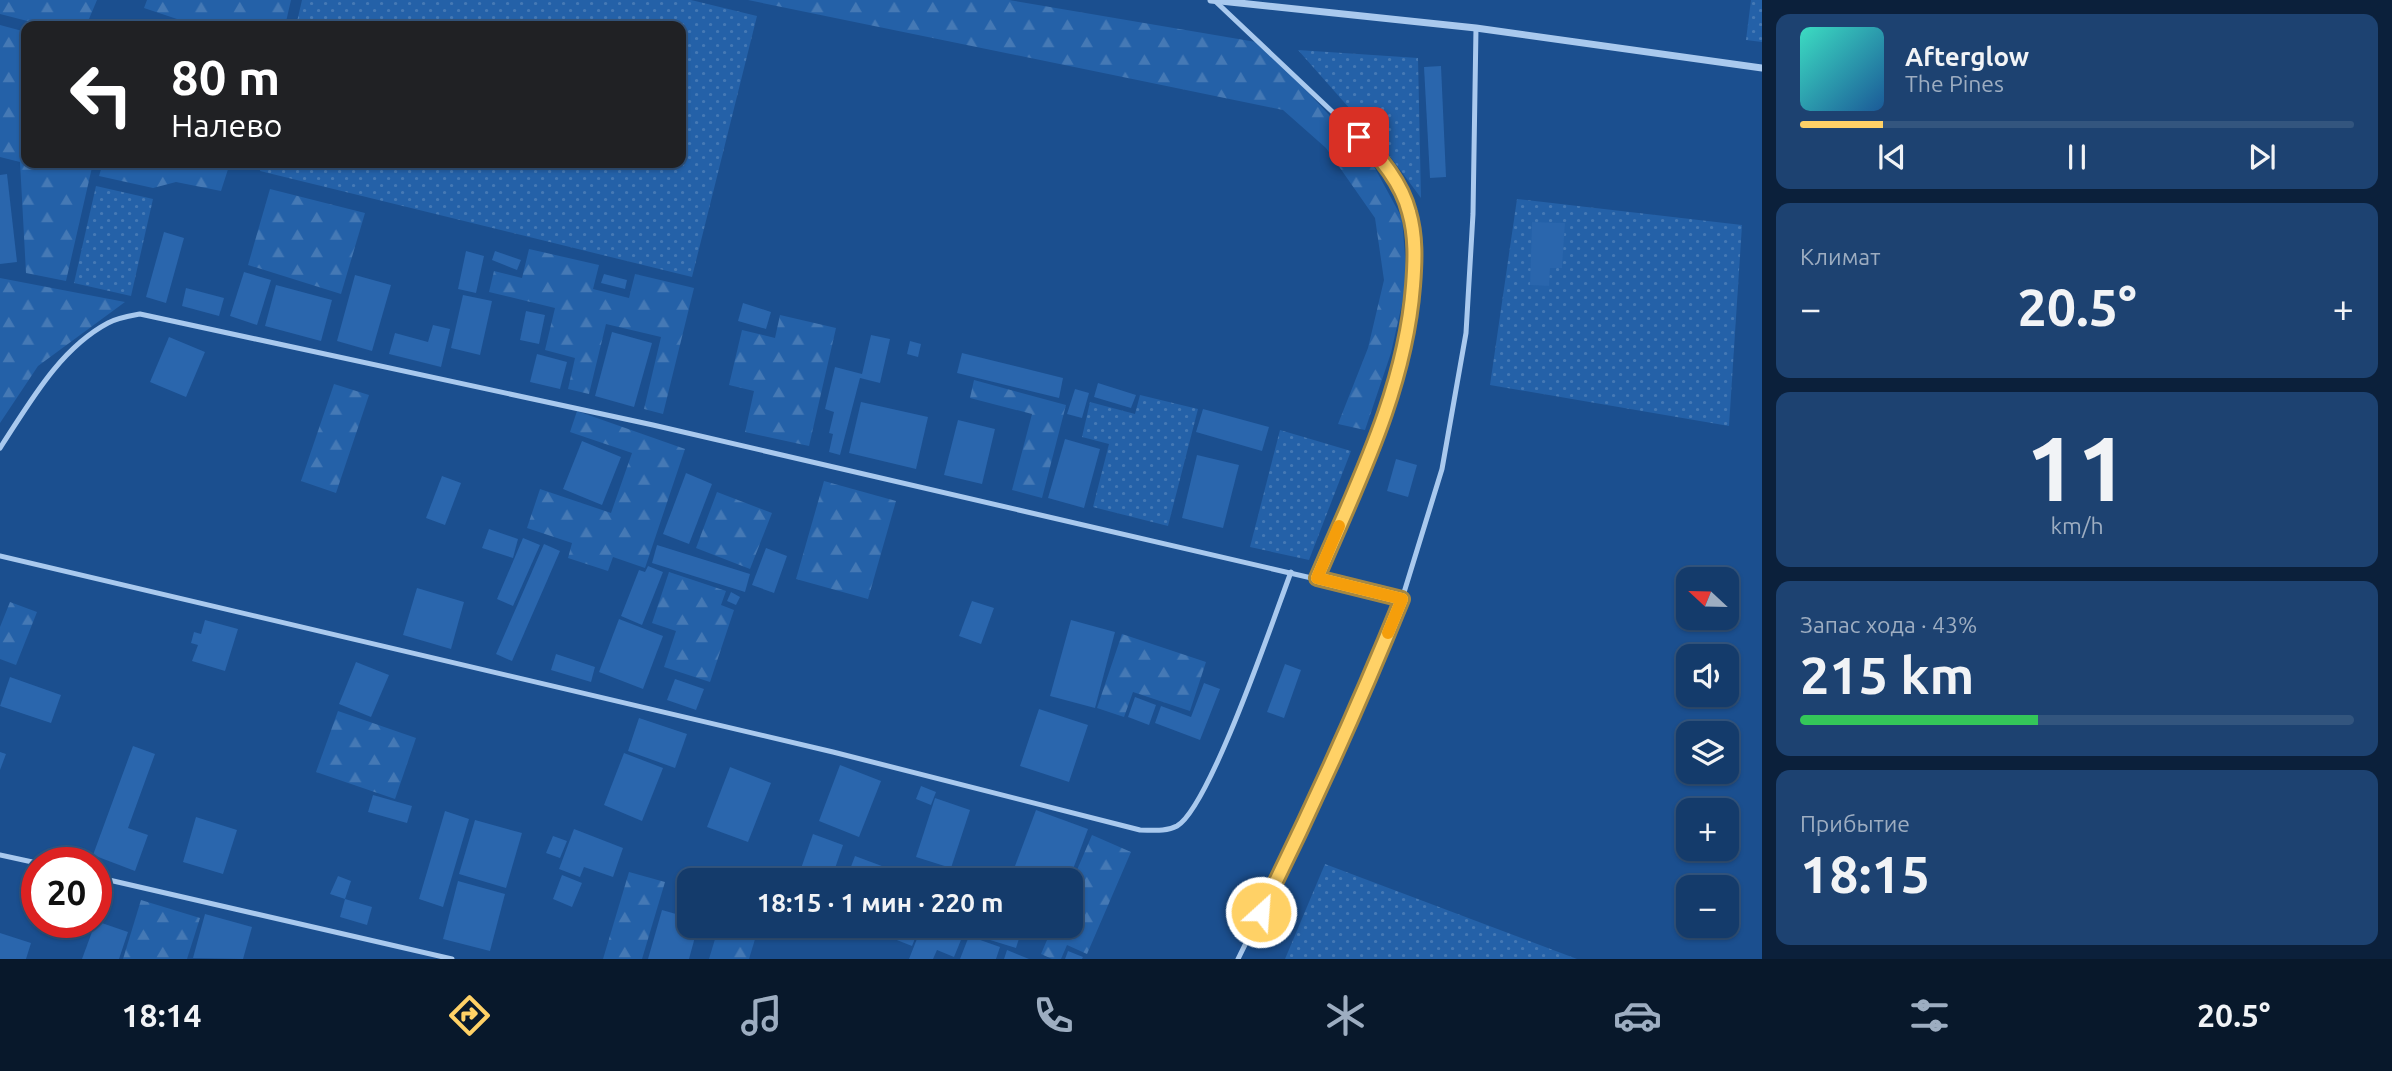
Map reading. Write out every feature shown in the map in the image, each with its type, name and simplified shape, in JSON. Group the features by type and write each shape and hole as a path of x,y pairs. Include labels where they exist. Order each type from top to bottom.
{"street":[{"path":"1213,0 1476,28 1762,68"}],"lane":[{"path":"1213,0 1375,152 1402,193 1411,222 1415,263 1406,345 1388,408 1317,578"},
{"path":"1238,959 1319,795 1357,710 1402,599 1442,469 1466,333 1473,214 1476,28"},
{"path":"0,448 47,376 79,345 107,324 139,314 653,425 1402,599"},
{"path":"0,556 806,746 1140,830 1161,830 1177,826 1193,809 1224,748 1291,572"},
{"path":"0,855 21,860"},
{"path":"112,881 452,959"}],"green space":[{"path":"0,0 97,0 88,21 27,21 0,14"},
{"path":"147,0 291,0 286,21 183,21 144,8"},
{"path":"302,0 691,0 757,16 692,277 260,171 261,168 686,168 686,21 297,21"},
{"path":"748,0 1009,0 1262,43 1370,159 1402,218 1407,281 1391,353 1365,430 1338,424 1368,348 1384,280 1375,218 1326,148 1283,110"},
{"path":"1751,0 1762,0 1762,42 1746,40"},
{"path":"0,25 21,31 21,168 92,168 66,281 26,273 20,162 0,157"},
{"path":"1298,50 1418,58 1421,198 1381,144"},
{"path":"101,168 228,168 221,191 176,182 153,188 99,176"},
{"path":"96,186 153,199 131,296 74,283"},
{"path":"270,189 365,213 341,294 248,265"},
{"path":"1517,199 1742,225 1729,426 1490,385"},
{"path":"529,249 599,265 593,289 629,298 635,274 694,288 663,414 644,409 661,337 606,324 589,394 568,389 575,358 545,350 555,308 489,292 494,271 522,278"},
{"path":"0,278 125,302 38,366 0,423"},
{"path":"780,315 836,328 809,446 745,432 754,391 729,385 742,330 775,338"},
{"path":"974,380 1066,405 1042,498 1012,490 1032,414 970,398"},
{"path":"334,384 369,395 336,493 301,481"},
{"path":"1140,395 1198,409 1168,526 1093,507 1109,444 1082,437 1090,402 1135,414"},
{"path":"577,411 685,449 645,568 613,557 608,571 568,558 572,543 527,528 540,489 611,513 632,453 570,432"},
{"path":"1280,430 1351,451 1309,560 1250,547"},
{"path":"824,481 896,501 868,599 796,579"},
{"path":"717,492 772,513 750,569 696,548"},
{"path":"669,572 726,591 721,605 734,610 710,682 664,667 676,631 652,623"},
{"path":"10,602 37,612 16,665 0,659 0,627"},
{"path":"1122,634 1206,662 1190,711 1133,692 1124,717 1097,708"},
{"path":"338,711 416,738 395,799 316,772"},
{"path":"1092,835 1131,852 1087,954 1067,945 1061,959 1052,959 1041,954 1048,938 1083,938 1083,868 1078,868"},
{"path":"1325,864 1577,959 1285,959"},
{"path":"629,872 665,882 642,959 603,959"},
{"path":"141,900 200,918 187,959 123,959"},
{"path":"715,938 755,938 749,959 709,959"}],"building":[{"path":"1441,66 1446,177 1430,178 1424,67"},
{"path":"7,174 17,262 0,264 0,175"},
{"path":"1532,222 1565,223 1562,268 1550,268 1549,286 1530,285"},
{"path":"164,232 184,238 166,303 146,297"},
{"path":"466,251 484,256 476,293 458,289"},
{"path":"495,251 521,260 517,270 492,260"},
{"path":"244,272 271,280 257,325 230,316"},
{"path":"604,274 627,280 625,289 601,283"},
{"path":"355,275 391,285 372,351 337,341"},
{"path":"276,285 332,300 321,341 265,326"},
{"path":"186,288 224,298 219,316 182,306"},
{"path":"463,295 492,301 480,355 451,348"},
{"path":"743,303 771,312 766,329 738,321"},
{"path":"526,311 545,315 539,344 520,340"},
{"path":"433,325 450,329 441,367 389,354 395,333 428,342"},
{"path":"612,332 652,343 634,407 595,396"},
{"path":"871,335 890,339 880,383 860,378 840,455 829,452 833,434 829,433 834,412 825,409 835,367 862,374"},
{"path":"169,337 205,352 186,397 150,382"},
{"path":"910,341 921,344 918,357 907,354"},
{"path":"962,353 1063,378 1059,398 957,373"},
{"path":"537,354 567,362 560,389 530,382"},
{"path":"1098,383 1136,395 1131,408 1094,397"},
{"path":"1075,389 1089,393 1082,418 1067,414"},
{"path":"861,402 928,417 916,469 849,453"},
{"path":"1203,409 1269,427 1262,451 1196,432"},
{"path":"958,420 995,429 982,484 944,475"},
{"path":"1065,439 1100,449 1084,508 1048,498"},
{"path":"582,441 621,457 602,505 563,489"},
{"path":"1197,455 1239,465 1223,528 1182,518"},
{"path":"1396,459 1417,465 1408,497 1387,491"},
{"path":"686,473 712,484 689,544 663,534"},
{"path":"442,476 461,483 445,525 426,518"},
{"path":"489,529 518,539 513,558 482,548"},
{"path":"523,538 540,545 513,606 497,599"},
{"path":"544,544 560,551 512,661 496,654"},
{"path":"657,545 750,574 745,592 652,563"},
{"path":"766,548 787,556 774,593 752,585"},
{"path":"648,566 663,572 642,625 621,616 639,570 645,572"},
{"path":"417,588 464,602 451,649 403,635"},
{"path":"731,592 740,597 736,605 727,601"},
{"path":"972,601 994,608 981,644 959,636"},
{"path":"619,619 663,636 643,689 599,672"},
{"path":"205,620 238,629 225,671 192,661 198,645 191,643 194,632 201,634"},
{"path":"1071,620 1115,632 1095,708 1050,696"},
{"path":"556,654 595,667 591,682 551,670"},
{"path":"356,662 389,675 371,717 339,704"},
{"path":"1285,664 1301,670 1284,718 1267,712"},
{"path":"10,677 61,695 51,723 0,706"},
{"path":"675,679 704,689 696,710 667,700"},
{"path":"1204,683 1220,689 1200,740 1155,723 1161,706 1191,717"},
{"path":"1135,697 1156,705 1149,725 1128,717"},
{"path":"1039,709 1088,725 1069,782 1020,766"},
{"path":"639,718 687,734 675,768 628,751"},
{"path":"133,746 155,754 128,828 148,835 135,871 112,862 112,847 96,847"},
{"path":"0,752 6,754 0,770"},
{"path":"624,753 663,768 642,821 604,805"},
{"path":"840,765 881,781 859,837 819,821"},
{"path":"730,767 771,783 748,842 707,827"},
{"path":"921,786 936,792 931,805 916,799"},
{"path":"373,795 412,806 407,823 368,812"},
{"path":"935,798 970,810 951,868 916,857"},
{"path":"1036,810 1088,829 1073,868 1015,866"},
{"path":"445,811 469,819 443,907 419,899"},
{"path":"196,817 237,830 223,874 183,862"},
{"path":"475,820 522,833 506,888 459,874"},
{"path":"574,829 623,848 613,877 584,867 580,877 559,869"},
{"path":"813,834 843,845 835,868 801,868"},
{"path":"553,836 567,841 560,858 546,853"},
{"path":"855,856 887,868 850,868"},
{"path":"562,875 582,883 572,907 553,899"},
{"path":"338,876 351,881 345,899 330,894"},
{"path":"458,881 505,894 490,951 443,939"},
{"path":"345,899 372,907 367,925 340,917"},
{"path":"662,910 677,914 677,938 695,938 689,959 648,959"},
{"path":"205,914 252,927 243,959 193,958"},
{"path":"112,926 128,932 119,959 82,959 90,938 112,938"},
{"path":"0,933 31,943 26,959 0,959"},
{"path":"892,938 915,938 912,946"},
{"path":"917,938 962,938 954,957 937,950 933,959 909,959"},
{"path":"968,938 1000,947 996,959 960,959"},
{"path":"991,938 1019,938 1016,948 990,940"},
{"path":"1007,950 1029,959 1004,959"},
{"path":"1068,951 1083,957 1065,959"}],"slow traffic":[{"path":"1339,526 1317,578 1402,599 1388,633"}],"route":[{"path":"1261,912 1319,795 1402,599 1317,578 1388,408 1406,345 1412,303 1415,263 1409,211 1402,193 1375,152 1359,137"}]}
